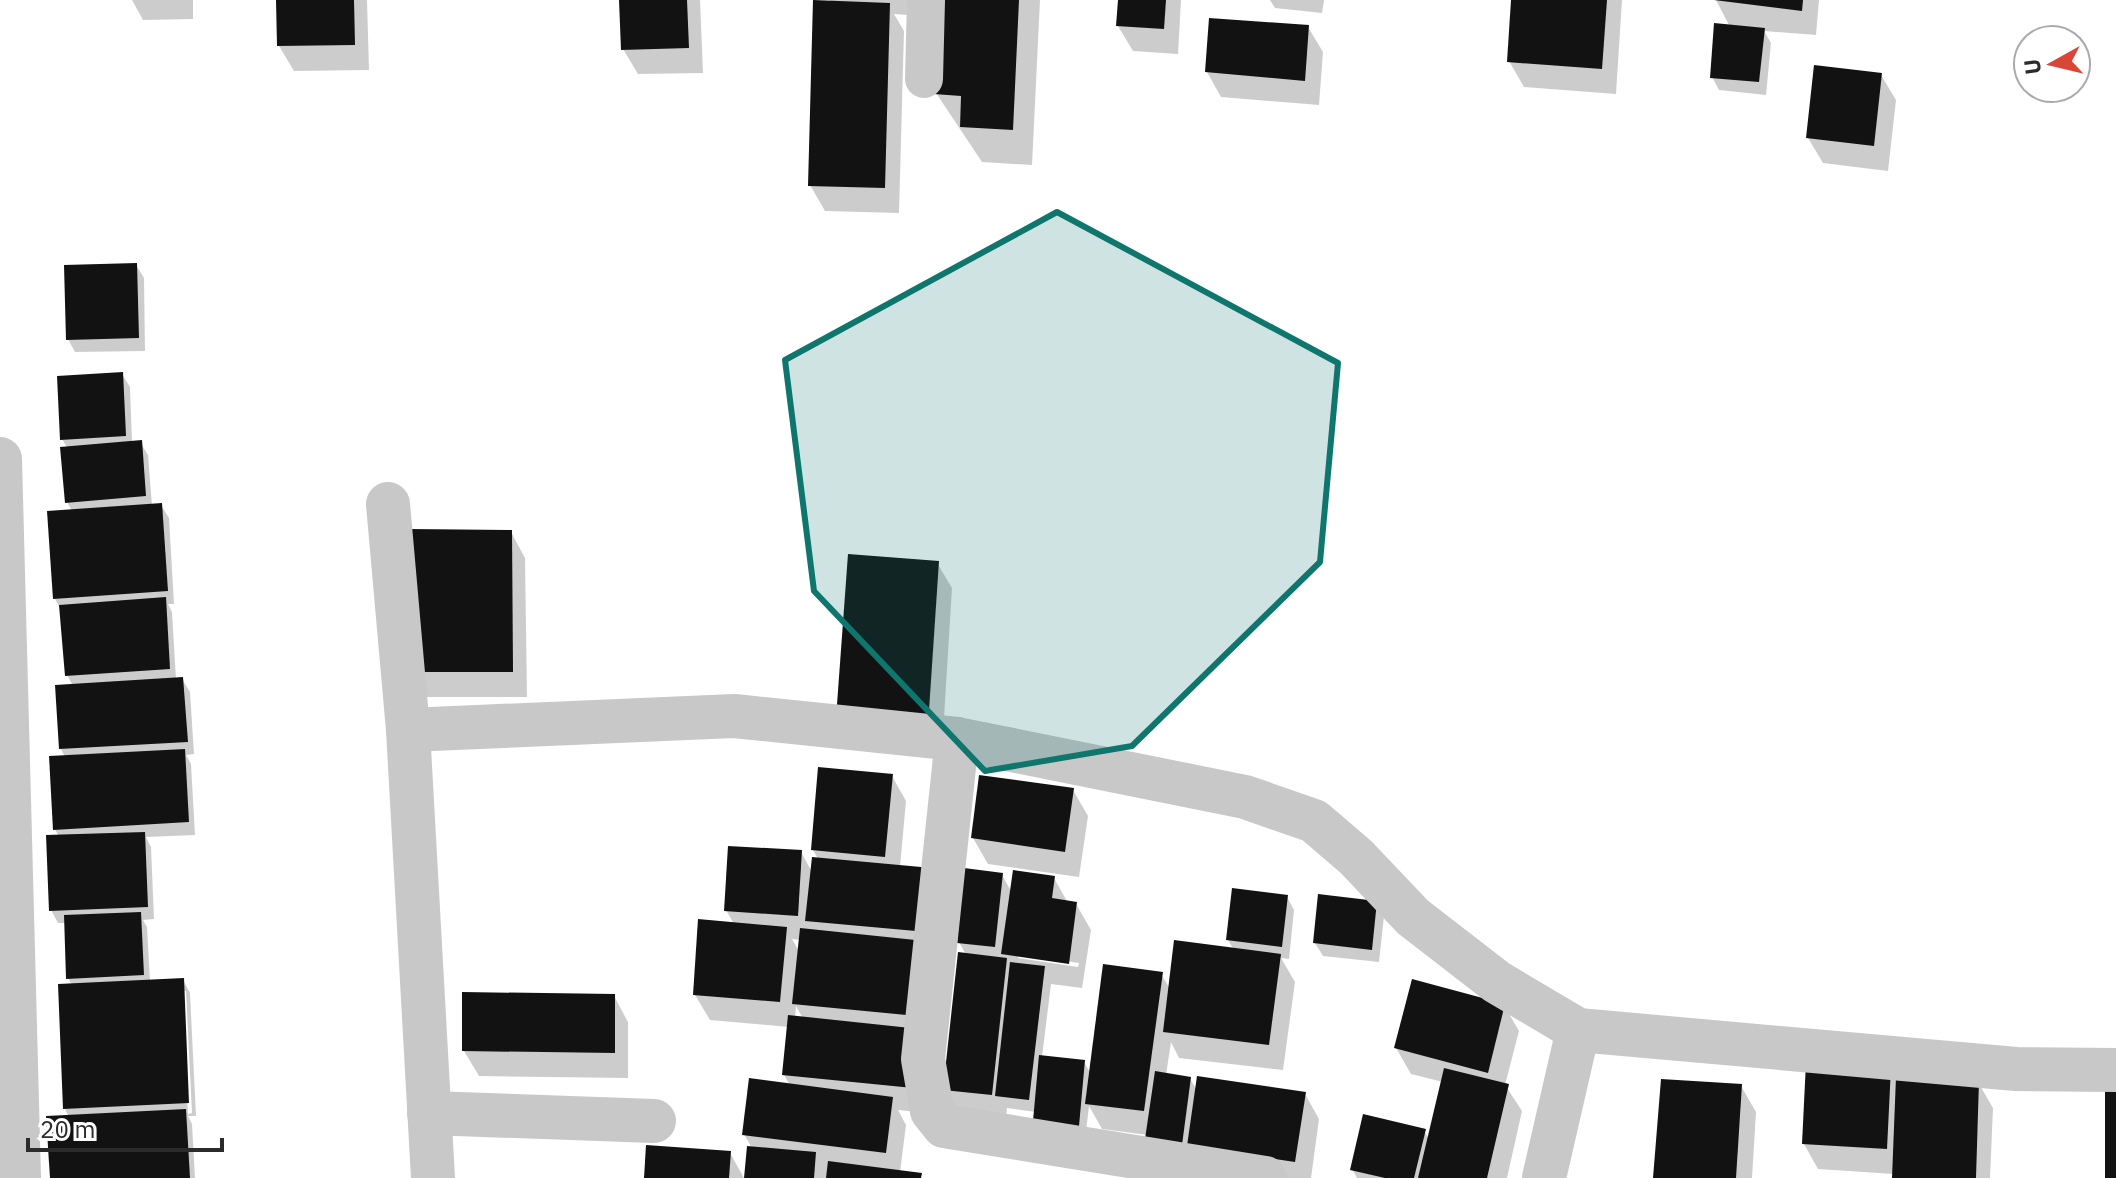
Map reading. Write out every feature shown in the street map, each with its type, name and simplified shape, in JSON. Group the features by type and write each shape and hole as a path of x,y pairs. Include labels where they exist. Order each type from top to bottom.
{"street":[{"path":"0,459 19,1178"},
{"path":"388,504 408,730 433,1178"},
{"path":"408,730 734,716 957,739 1245,797 1314,821 1356,857 1413,917 1497,982 1578,1030 2016,1069 2116,1070"},
{"path":"957,739 923,1059 925,1090 932,1111 944,1126 1265,1178"},
{"path":"1544,1178 1578,1030"},
{"path":"429,1113 654,1121"}],"lane":[{"path":"924,79 926,0"}],"highlighted area":[{"path":"1057,212 1338,363 1320,562 1132,746 985,771 814,591 785,360"}],"building":[{"path":"276,0 354,0 355,45 277,46"},
{"path":"619,0 687,0 689,48 621,50"},
{"path":"813,0 890,3 885,188 808,186"},
{"path":"939,0 1019,0 1013,130 960,127 961,96 934,94"},
{"path":"1118,0 1166,0 1164,29 1116,26"},
{"path":"1511,0 1607,0 1602,69 1507,62"},
{"path":"1714,0 1803,0 1802,11"},
{"path":"1209,18 1309,25 1305,81 1205,72"},
{"path":"1714,23 1765,28 1759,82 1710,78"},
{"path":"1814,65 1882,73 1874,146 1806,138"},
{"path":"137,263 139,338 66,340 64,265"},
{"path":"123,372 126,436 60,440 57,376"},
{"path":"142,440 146,496 65,503 60,447"},
{"path":"162,503 168,591 53,599 47,511"},
{"path":"409,529 512,530 513,672 410,672"},
{"path":"848,554 939,561 928,725 836,718"},
{"path":"166,597 170,669 65,676 59,605"},
{"path":"183,677 188,742 59,749 55,685"},
{"path":"185,749 189,822 53,830 49,756"},
{"path":"818,767 893,774 885,857 811,850"},
{"path":"979,775 1074,788 1065,852 971,838"},
{"path":"145,832 148,907 49,911 46,835"},
{"path":"728,846 802,850 798,916 724,911"},
{"path":"812,857 932,868 927,932 805,921"},
{"path":"964,868 1003,873 995,947 957,943"},
{"path":"1013,870 1055,876 1052,898 1077,902 1069,964 1001,954"},
{"path":"1232,888 1288,895 1282,947 1226,940"},
{"path":"1318,894 1377,901 1372,950 1313,943"},
{"path":"141,912 144,975 66,979 64,915"},
{"path":"698,919 787,927 780,1002 693,995"},
{"path":"800,928 925,941 917,1016 792,1004"},
{"path":"1174,940 1281,954 1269,1045 1163,1032"},
{"path":"958,952 1007,958 992,1095 943,1090"},
{"path":"1010,962 1045,966 1029,1100 995,1096"},
{"path":"1103,964 1163,972 1144,1111 1085,1104"},
{"path":"184,978 189,1103 63,1109 58,984"},
{"path":"1412,979 1505,1004 1488,1073 1394,1048"},
{"path":"462,992 615,994 615,1053 462,1051"},
{"path":"788,1015 920,1029 913,1088 782,1075"},
{"path":"1039,1055 1085,1060 1078,1137 1032,1132"},
{"path":"1806,1062 1891,1067 1887,1149 1802,1144"},
{"path":"1444,1068 1509,1084 1487,1178 1418,1178"},
{"path":"1155,1071 1191,1077 1182,1145 1145,1139"},
{"path":"1197,1076 1306,1092 1295,1162 1187,1146"},
{"path":"1896,1077 1979,1080 1976,1178 1892,1178"},
{"path":"749,1078 893,1097 886,1153 742,1135"},
{"path":"1661,1079 1742,1084 1736,1178 1653,1178"},
{"path":"2105,1081 2116,1081 2116,1178 2105,1178"},
{"path":"186,1109 190,1178 50,1178 46,1116"},
{"path":"1363,1114 1426,1129 1414,1178 1385,1178 1350,1170"},
{"path":"646,1145 731,1151 729,1178 644,1178"},
{"path":"747,1146 816,1152 814,1178 744,1178"},
{"path":"828,1161 922,1173 921,1178 826,1178"}]}
